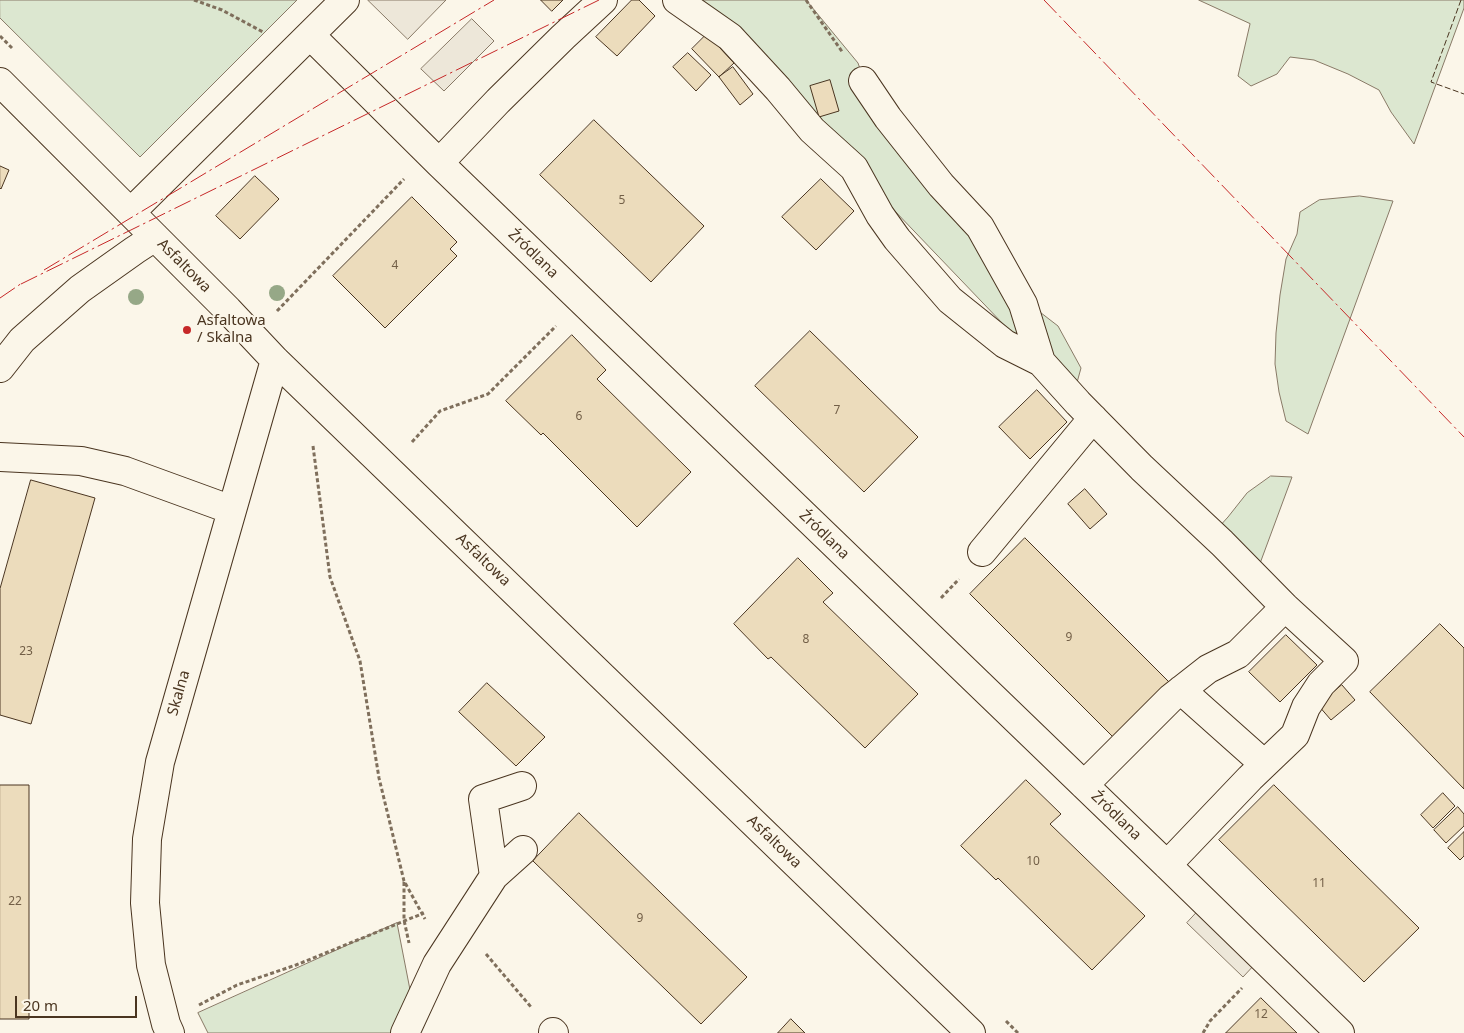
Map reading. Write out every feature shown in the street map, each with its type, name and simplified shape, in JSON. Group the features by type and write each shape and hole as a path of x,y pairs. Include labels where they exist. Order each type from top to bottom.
{"street":[{"path":"131,212 345,0"},
{"path":"434,158 498,101 603,0"},
{"path":"677,0 730,37 778,89 812,130 854,168 880,215 897,239 950,300 1005,344 1041,362 1142,468 1222,543 1285,607 1344,661 1316,691 1306,707 1295,734 1167,865"},
{"name":"Źródlana","path":"303,42 434,158 1340,1033"},
{"path":"863,81 888,118 941,186 980,228 1023,304 1041,362"},
{"name":"Asfaltowa","path":"0,82 276,360 972,1033"},
{"path":"0,368 22,340 80,289 155,237"},
{"name":"Skalna","path":"170,1033 166,1024 152,965 145,904 147,839 160,762 276,360"},
{"path":"982,552 1093,418"},
{"path":"0,457 81,460 125,471 232,510"},
{"path":"1084,785 1171,698 1208,669 1238,654 1285,607"},
{"path":"1181,690 1254,755"},
{"path":"494,876 483,799 522,786"},
{"path":"406,1033 437,964 494,876 522,850"}],"path":[{"path":"194,0 303,42"},
{"path":"806,0 863,81"},
{"path":"278,310 434,158"},
{"path":"413,442 440,411 488,394 581,300"},
{"path":"312,441 330,577 360,661 379,778 404,881"},
{"path":"916,623 952,588 982,552"},
{"path":"196,1006 237,985 296,965 448,904 462,926 554,1032"},
{"path":"1203,1033 1210,1021 1267,962"}],"green space":[{"path":"0,0 297,0 140,157 0,18"},
{"path":"703,0 806,0 858,63 870,97 1001,282 1058,326 1081,368 1073,397 710,18"},
{"path":"1199,0 1464,0 1464,8 1414,144 1391,112 1379,90 1348,74 1314,60 1290,57 1277,74 1251,86 1238,76 1250,24"},
{"path":"1360,196 1393,201 1308,434 1286,421 1275,364 1276,333 1286,259 1297,234 1300,212 1319,200"},
{"path":"1271,476 1292,477 1252,585 1208,539 1247,493"},
{"path":"397,923 412,1000 397,1033 208,1033 198,1013"}],"shaded area":[{"path":"368,0 446,0 408,39"},
{"path":"472,19 494,41 444,91 421,69"},
{"path":"1200,909 1256,963 1243,977 1187,923"}],"building":[{"path":"541,0 563,0 552,11"},
{"path":"632,0 639,0 655,16 617,56 596,37"},
{"path":"707,34 734,63 719,77 692,49"},
{"path":"688,53 711,75 696,91 673,67"},
{"path":"733,67 753,94 740,105 719,77"},
{"path":"830,80 839,111 819,117 810,86"},
{"path":"594,120 704,226 651,282 540,175"},
{"path":"0,166 9,170 1,189 0,188"},
{"path":"255,176 279,199 240,239 216,216"},
{"path":"821,179 854,211 816,250 782,217"},
{"path":"412,197 457,242 450,249 457,256 385,328 333,276"},
{"path":"810,331 918,437 864,492 755,386"},
{"path":"572,335 606,370 597,379 691,472 637,527 543,433 541,435 506,401"},
{"path":"1037,390 1067,422 1030,459 999,427"},
{"path":"31,480 95,498 31,724 0,715 0,589"},
{"path":"1085,489 1107,514 1090,529 1068,504"},
{"path":"1025,538 1169,682 1113,737 970,594"},
{"path":"798,558 833,593 823,602 918,694 865,748 771,657 768,659 734,624"},
{"path":"1440,624 1464,648 1464,789 1370,692"},
{"path":"1286,635 1317,665 1280,702 1249,672"},
{"path":"487,683 545,737 516,766 459,712"},
{"path":"1342,685 1355,700 1331,720 1318,705"},
{"path":"1026,780 1061,814 1050,824 1145,916 1092,970 998,878 996,880 961,846"},
{"path":"0,785 29,785 29,1019 0,1019"},
{"path":"1274,785 1419,928 1364,982 1219,840"},
{"path":"1443,793 1455,806 1433,828 1421,815"},
{"path":"1458,807 1464,814 1464,826 1446,843 1434,830"},
{"path":"579,813 747,977 701,1024 533,861"},
{"path":"1464,832 1464,856 1460,860 1448,848"},
{"path":"1261,998 1297,1033 1226,1033"},
{"path":"791,1019 805,1033 778,1033"}],"fence":[{"path":"1461,0 1431,82 1464,94"}],"power":[{"path":"44,270 494,0"},
{"path":"21,284 599,0"},
{"path":"1044,0 1464,437"},
{"path":"0,298 22,283"}],"place":[{"name":"Asfaltowa / Skalna","path":"187,330"}]}
